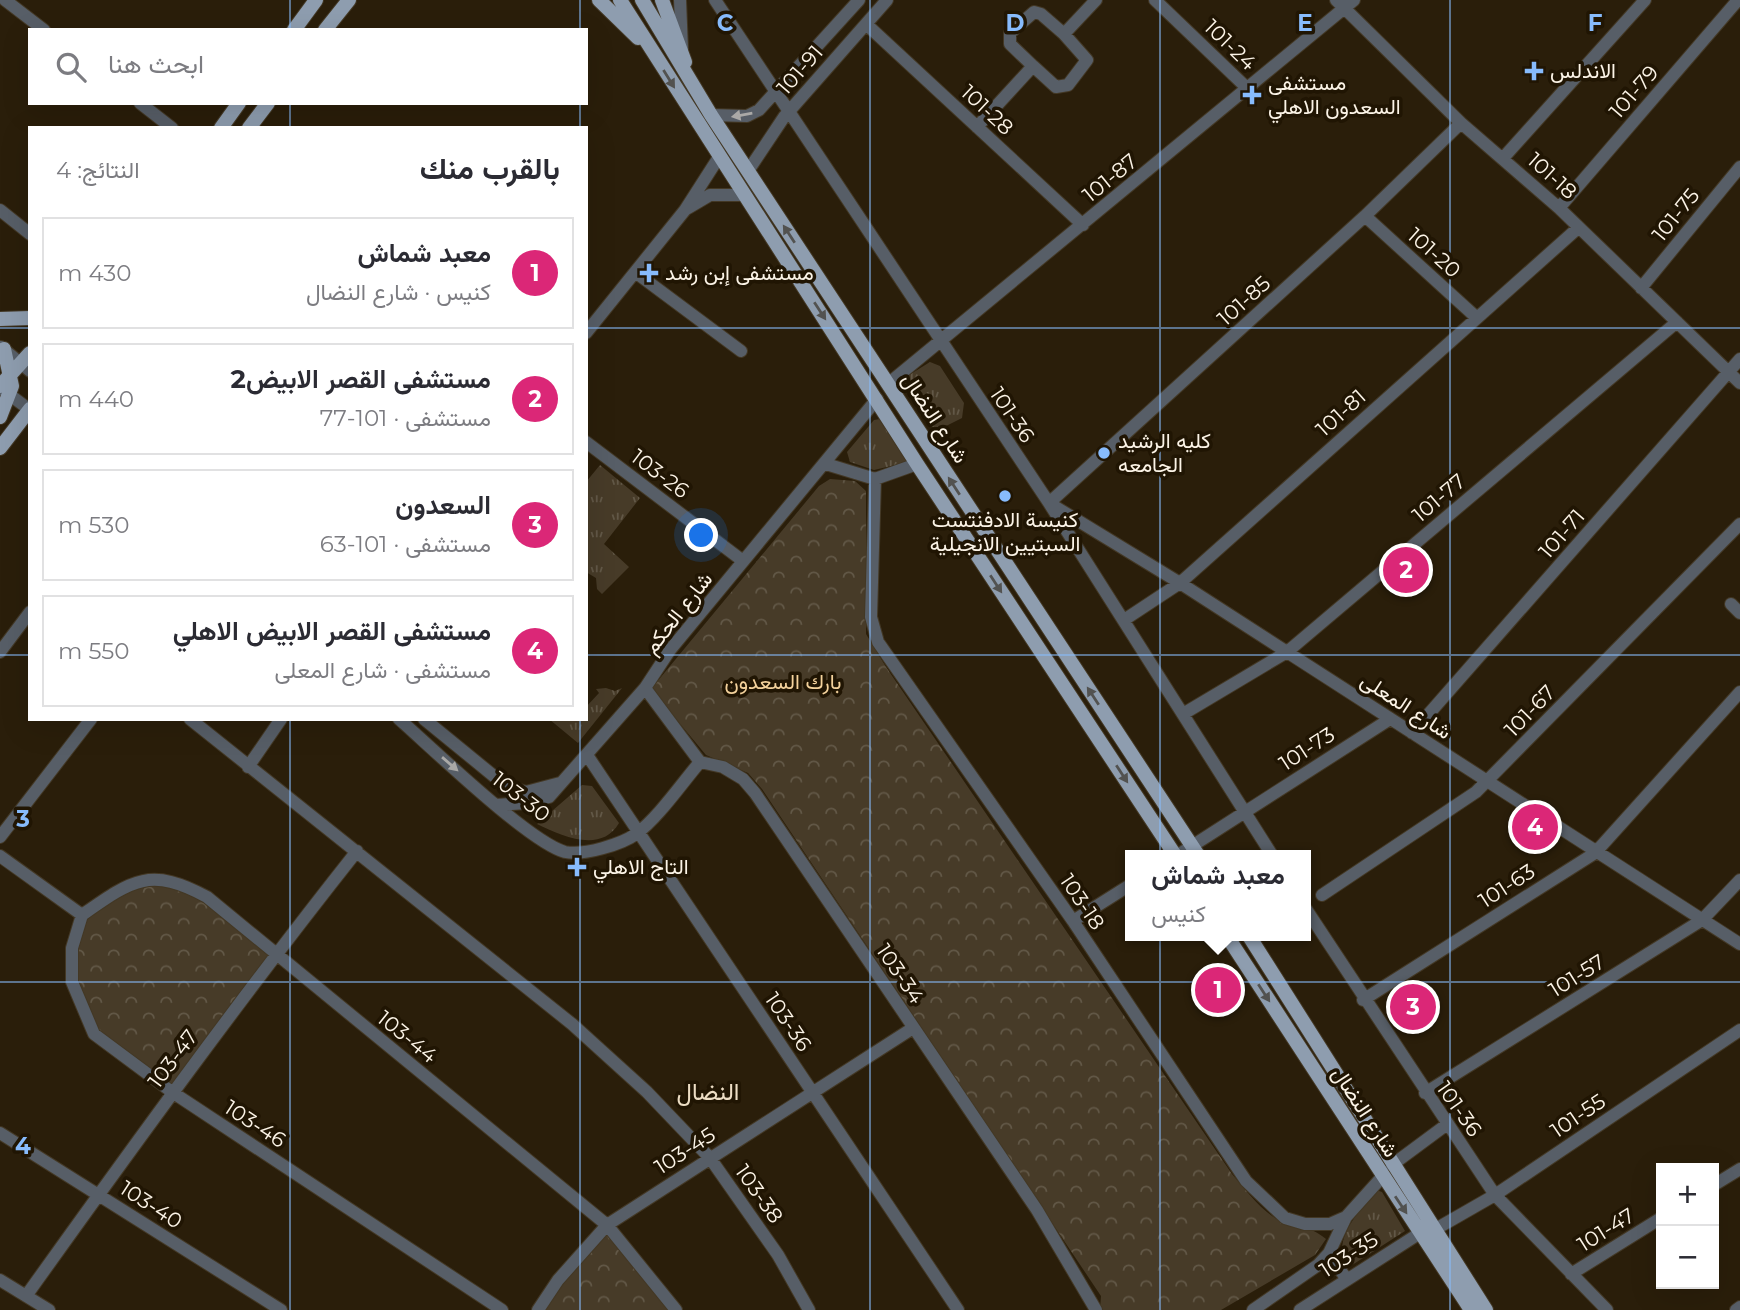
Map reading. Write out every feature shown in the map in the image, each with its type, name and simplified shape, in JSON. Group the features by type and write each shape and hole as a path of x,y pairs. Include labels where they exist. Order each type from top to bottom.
{"main road":[{"path":"295,28 316,0"},
{"path":"327,28 349,0"},
{"path":"599,0 649,47"},
{"name":"شارع النضال","path":"620,0 917,464 1174,850"},
{"name":"شارع النضال","path":"642,0 711,115 1195,850"},
{"path":"662,0 682,50 686,74"},
{"path":"222,126 238,105"},
{"path":"251,126 266,105"},
{"path":"0,319 28,318"},
{"path":"0,417 3,390 22,364 2,348"},
{"path":"0,448 28,413"},
{"name":"شارع النضال","path":"1230,941 1382,1177 1427,1231 1486,1310"},
{"name":"شارع النضال","path":"1251,941 1392,1165 1471,1310"}],"street":[{"path":"5,0 41,28"},
{"path":"680,0 682,50"},
{"name":"101-36","path":"715,0 939,342 1049,503 1269,850"},
{"name":"101-91","path":"711,115 747,116 776,94 859,0"},
{"name":"101-91","path":"748,171 788,112 887,0"},
{"path":"1064,34 1096,0"},
{"name":"101-24","path":"1156,0 1248,89"},
{"path":"1504,157 1645,0"},
{"name":"101-79","path":"1559,208 1738,0"},
{"name":"101-87","path":"888,384 1248,89 1345,3"},
{"name":"101-18","path":"1345,3 1461,123 1504,157 1559,208 1740,383"},
{"path":"1034,12 1041,14 1064,34 1087,60 1068,85 1056,87 1010,44 1010,33 1034,12"},
{"name":"101-28","path":"866,24 1083,225"},
{"path":"977,127 1033,66"},
{"path":"143,105 169,126"},
{"name":"101-85","path":"1049,503 1365,216 1461,123"},
{"path":"588,331 685,210 719,158"},
{"name":"101-75","path":"1641,288 1740,167"},
{"path":"685,210 710,195 744,195"},
{"path":"0,210 28,232"},
{"name":"101-20","path":"1365,216 1477,318"},
{"name":"101-81","path":"1124,620 1180,583 1578,228"},
{"path":"635,272 741,351"},
{"name":"101-77","path":"1183,714 1287,652 1677,322"},
{"name":"101-71","path":"1412,733 1740,359"},
{"path":"3,390 28,409"},
{"name":"شارع الحكم","path":"496,805 527,803 549,797 645,688 670,650 877,399"},
{"name":"103-26","path":"588,444 743,561"},
{"path":"825,464 875,479 917,464"},
{"name":"103-18","path":"875,479 871,617 878,642 1073,922 1246,1181 1284,1217 1317,1224 1329,1224 1346,1217"},
{"name":"شارع المعلى","path":"1049,503 1180,583 1740,944"},
{"name":"101-67","path":"1322,895 1458,806 1487,782 1740,524"},
{"path":"0,652 28,615"},
{"path":"638,833 700,762 645,688"},
{"name":"101-63","path":"1363,1000 1595,853 1740,692"},
{"name":"101-73","path":"1195,850 1245,812 1390,719"},
{"path":"0,836 89,721"},
{"name":"103-38","path":"192,721 572,1024 647,1092 710,1158 778,1255 809,1310"},
{"path":"248,767 280,721"},
{"name":"103-30","path":"400,721 496,805 566,852 613,847 638,833"},
{"name":"103-30","path":"426,721 506,786 526,792 560,783"},
{"name":"103-36","path":"587,755 958,1310"},
{"name":"103-34","path":"700,762 723,767 743,779 755,793 1037,1210 1096,1310"},
{"name":"103-47","path":"26,1296 172,1092 275,954 357,851"},
{"path":"0,856 82,915"},
{"name":"103-44","path":"82,915 115,892 151,877 181,883 207,897 607,1225 676,1310"},
{"name":"101-57","path":"1425,1093 1702,920 1740,880"},
{"path":"1073,922 1125,888"},
{"name":"103-46","path":"82,915 72,948 72,982 94,1034 172,1092 502,1310"},
{"name":"101-36","path":"1311,917 1363,1000 1495,1195 1607,1310"},
{"name":"103-45","path":"538,1310 558,1280 607,1225 811,1091 913,1028"},
{"name":"101-55","path":"1427,1231 1495,1195 1740,1030"},
{"path":"1392,1165 1446,1125"},
{"name":"103-40","path":"0,1133 281,1310"},
{"path":"1719,1182 1740,1168"},
{"path":"1252,1310 1305,1276 1329,1253 1346,1217 1382,1177"},
{"name":"101-47","path":"1571,1274 1656,1221"},
{"name":"103-35","path":"1300,1310 1427,1231"},
{"path":"1329,1253 1347,1280"},
{"path":"0,1280 48,1310"}],"green space":[{"path":"930,362 940,366 964,403 962,418 940,429 930,426 904,383 909,375"},
{"path":"880,419 908,462 874,470 850,462 847,452 874,420"},
{"path":"600,465 640,498 604,544 629,567 602,594 597,589 596,578 588,573 588,480"},
{"name":"بارك السعدون","path":"830,479 855,481 866,491 866,634 886,667 1232,1174 1269,1214 1313,1230 1326,1239 1315,1255 1221,1310 1100,1310 1101,1296 762,789 748,773 706,755 651,689 819,486"},
{"path":"622,688 578,743 551,721 588,721 588,705 599,693 596,689 615,691"},
{"path":"582,785 592,786 619,823 611,832 602,838 581,840 537,824"},
{"path":"146,874 207,897 275,954 172,1084 140,1069 94,1034 72,982 82,915"},
{"path":"1376,1190 1382,1192 1405,1231 1349,1267 1342,1247 1344,1237 1355,1217"},
{"path":"607,1225 676,1310 538,1310"}],"place":[{"name":"الاندلس","path":"1534,71"},
{"name":"مستشفى السعدون الاهلي","path":"1252,95"},
{"name":"مستشفى إبن رشد","path":"649,273"},
{"name":"كليه الرشيد الجامعه","path":"1104,453"},
{"name":"كنيسة الادفنتست السبتيين الانجيلية","path":"1005,496"},
{"name":"مستشفى القصر الابيض2","path":"1406,570"},
{"name":"مستشفى القصر الابيض الاهلي","path":"1535,827"},
{"name":"التاج الاهلي","path":"577,867"},
{"name":"معبد شماش","path":"1218,990"},
{"name":"السعدون","path":"1413,1007"}],"district":[{"name":"النضال","path":"708,1092"}]}
